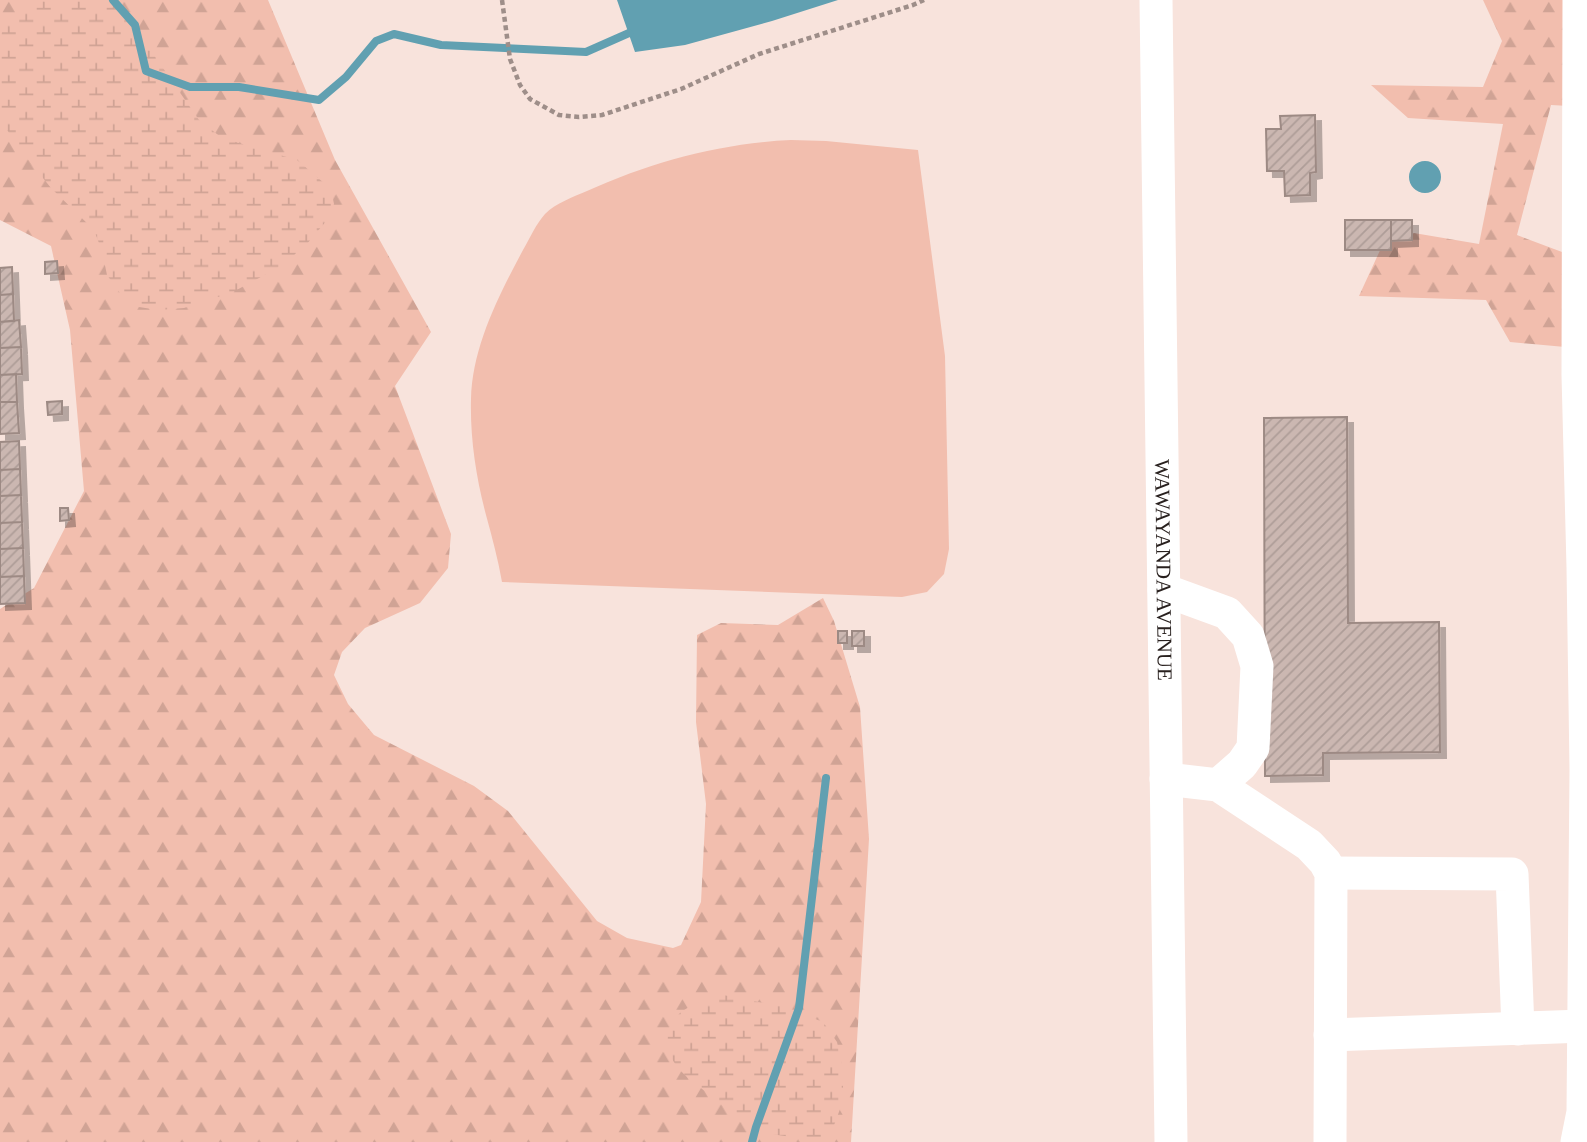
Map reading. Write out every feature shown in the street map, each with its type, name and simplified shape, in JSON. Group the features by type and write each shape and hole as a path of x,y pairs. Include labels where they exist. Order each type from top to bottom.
{"street":[{"name":"WAWAYANDA AVENUE","path":"1156,0 1171,1142"},
{"path":"1579,0 1578,375 1586,770 1583,1112 1580,1141"},
{"path":"1164,590 1227,613 1248,636 1257,666 1253,748 1242,764 1218,785"},
{"path":"1166,779 1218,785 1309,845 1331,873 1330,1142"},
{"path":"1331,873 1513,874 1518,1028"},
{"path":"1331,1035 1584,1026"}],"path":[{"path":"502,0 510,60 520,85 530,99 559,115 579,117 602,115 681,89 759,54 924,0"}],"green space":[{"path":"0,0 268,0 335,160 431,332 395,386 451,534 448,568 420,603 365,628 342,652 334,675 348,704 374,735 474,786 508,811 597,921 627,938 673,948 681,945 701,902 706,804 696,722 697,635 721,623 778,625 823,598 834,621 860,707 869,839 851,1142 0,1142 0,609 34,588 84,491 70,330 51,246 0,220"},
{"path":"28,0 111,0 120,6 199,120 222,138 297,160 331,189 334,204 328,219 306,245 281,266 233,292 184,308 158,310 139,307 120,293 107,275 94,230 51,188 14,142 0,117 0,36 9,19"},
{"path":"1483,0 1587,0 1587,107 1551,105 1517,235 1586,261 1587,349 1510,342 1486,300 1359,296 1382,246 1414,233 1479,244 1503,124 1408,118 1371,85 1483,87 1502,41"},
{"path":"791,140 918,150 945,356 949,549 944,574 927,592 902,597 502,582 474,457 471,399 476,360 488,322 539,222 549,210 565,201 636,171 713,150"},
{"path":"723,995 785,1007 823,1022 837,1042 843,1070 843,1101 833,1128 819,1139 775,1135 750,1127 690,1080 676,1065 671,1057 668,1037 675,1018 702,1001"}],"water":[{"path":"617,0 838,0 685,45 635,52"},
{"path":"1425,161 1436,166 1441,177 1436,188 1425,193 1414,188 1409,177 1414,166"}],"building":[{"path":"1315,115 1316,172 1310,173 1310,195 1285,196 1284,171 1267,171 1266,129 1281,129 1280,116"},
{"path":"1345,220 1391,220 1391,250 1345,250"},
{"path":"1391,220 1412,220 1412,240 1391,241"},
{"path":"57,261 58,273 45,274 45,262"},
{"path":"12,267 13,294 0,295 0,268"},
{"path":"13,294 14,321 0,322 0,295"},
{"path":"19,320 21,347 0,348 0,322"},
{"path":"21,347 22,374 0,375 0,348"},
{"path":"16,374 17,402 0,402 0,375"},
{"path":"62,401 62,414 48,415 47,402"},
{"path":"0,402 17,402 19,433 0,434"},
{"path":"1347,417 1348,623 1439,622 1440,752 1323,753 1323,775 1265,776 1264,418"},
{"path":"19,441 20,469 0,470 0,442"},
{"path":"20,469 21,495 0,496 0,470"},
{"path":"21,495 22,522 0,523 0,496"},
{"path":"60,508 68,508 69,520 60,521"},
{"path":"22,522 23,548 0,549 0,523"},
{"path":"23,548 24,576 0,577 0,549"},
{"path":"24,576 25,603 0,604 0,577"},
{"path":"838,631 847,631 847,643 838,643"},
{"path":"852,631 864,631 864,646 852,646"}],"waterway":[{"path":"113,0 135,25 146,71 190,87 239,87 319,100 346,77 376,41 394,34 441,45 586,52 629,33"},
{"path":"752,1142 799,1008 826,778"}]}
